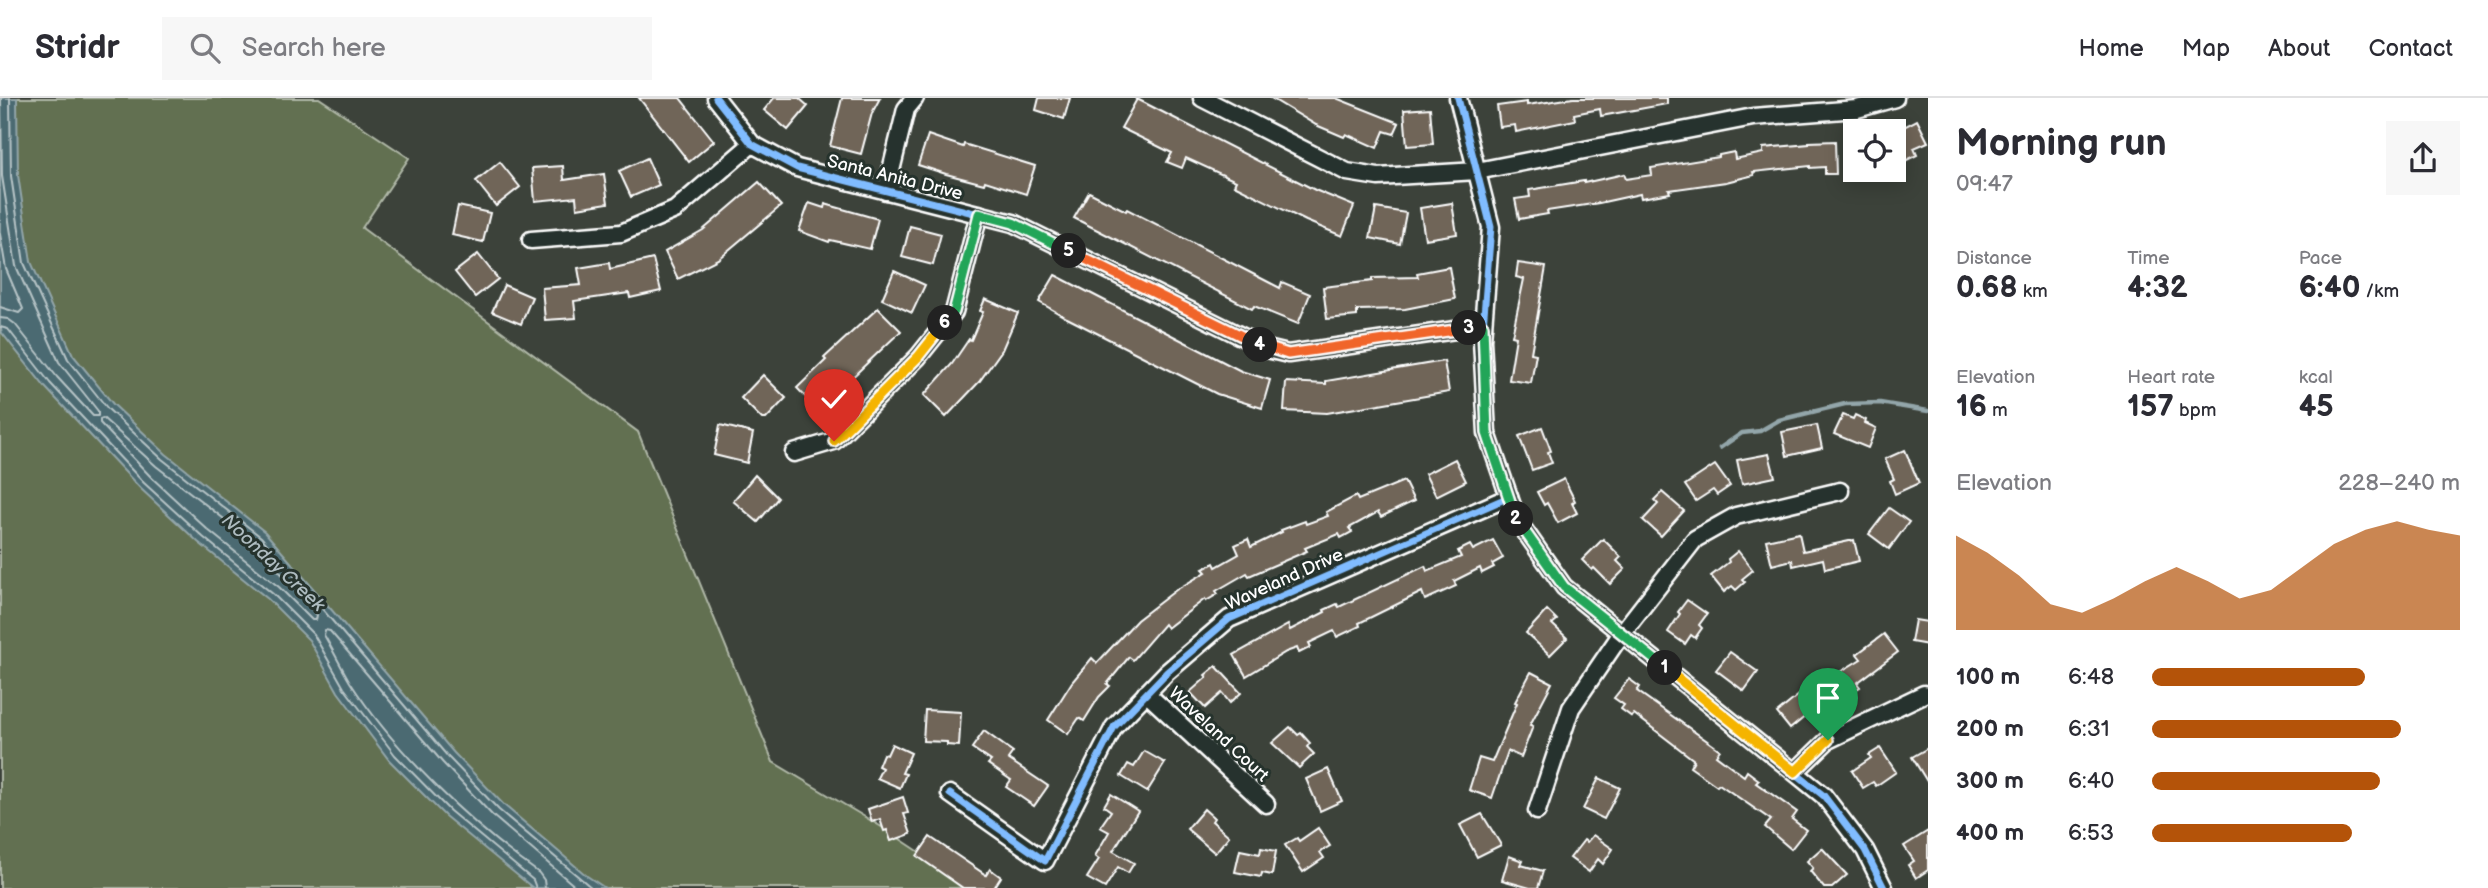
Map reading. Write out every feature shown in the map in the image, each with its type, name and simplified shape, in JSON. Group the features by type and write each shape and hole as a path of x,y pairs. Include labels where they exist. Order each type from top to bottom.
{"street":[{"name":"Santa Anita Drive","path":"716,98 752,144 797,168 1013,223 1268,349 1288,354 1483,326"},
{"path":"887,191 906,109 915,98"},
{"path":"1202,98 1348,172 1378,177 1476,170 1753,117 1857,109 1895,98"},
{"path":"1458,98 1491,227 1483,326 1487,433 1517,520 1564,587 1825,796 1865,850 1884,888"},
{"path":"531,240 621,233 675,210 752,144"},
{"path":"794,453 834,441 918,357 954,312 979,214"},
{"path":"1537,811 1571,708 1622,634 1695,539 1736,516 1840,491"},
{"name":"Waveland Drive","path":"950,794 1045,861 1114,727 1167,672 1229,619 1509,497"},
{"name":"Waveland Court","path":"1146,694 1266,804"},
{"path":"1795,772 1828,740 1924,694"}],"green space":[{"path":"0,98 319,98 409,158 362,228 638,432 773,762 885,829 974,888 0,888"}],"water":[{"name":"Noonday Creek","path":"0,98 17,98 18,175 31,262 73,355 113,404 166,454 265,532 454,753 504,805 587,876 605,888 533,888 445,816 389,760 338,692 309,640 268,599 198,542 140,488 45,387 2,333"}],"building":[{"path":"639,98 680,98 714,141 689,162"},
{"path":"774,98 799,98 808,106 788,130 764,110"},
{"path":"842,98 880,98 872,113 861,154 830,146"},
{"path":"1039,98 1070,98 1064,119 1036,110"},
{"path":"1271,98 1336,98 1399,123 1394,134 1384,131 1377,148 1346,134 1344,137 1316,125"},
{"path":"1573,98 1667,98 1667,104 1601,116 1600,109 1574,114 1575,120 1516,132 1515,125 1500,127 1497,106 1527,102 1527,105"},
{"path":"1137,99 1315,190 1354,206 1342,236 1234,185 1236,181 1186,158 1182,168 1167,162 1172,153 1121,128"},
{"path":"1430,108 1433,144 1407,146 1404,110"},
{"path":"1917,120 1928,142 1914,148 1917,155 1906,160 1906,126"},
{"path":"928,135 1035,166 1026,194 918,165"},
{"path":"1835,141 1836,174 1825,174 1825,167 1810,166 1753,172 1754,175 1726,182 1669,190 1670,193 1641,198 1640,194 1547,211 1548,214 1519,219 1515,199 1530,197 1529,190 1584,183 1624,174 1626,179 1652,175 1651,168 1734,152 1735,159 1763,153 1763,148"},
{"path":"647,158 659,185 631,197 619,171"},
{"path":"500,162 520,187 496,206 476,181"},
{"path":"563,166 564,180 604,174 608,203 577,208 576,197 535,201 532,168"},
{"path":"759,182 781,206 718,259 678,279 665,252 703,230"},
{"path":"1089,192 1280,288 1282,282 1310,294 1298,324 1254,306 1252,309 1074,218"},
{"path":"809,203 824,208 825,204 878,219 870,249 830,240 829,242 799,231"},
{"path":"1452,203 1457,234 1425,239 1420,208"},
{"path":"458,206 490,213 483,242 452,235"},
{"path":"1376,208 1406,213 1400,244 1370,238"},
{"path":"910,226 941,234 933,265 902,257"},
{"path":"478,254 498,279 475,297 455,272"},
{"path":"653,259 661,291 630,298 629,293 574,301 576,318 545,320 542,288 581,285 578,268 609,263 610,269"},
{"path":"1518,263 1546,267 1531,353 1536,354 1531,383 1509,380 1516,337 1512,336 1524,279 1516,277"},
{"path":"1449,267 1455,299 1405,309 1357,310 1357,316 1327,319 1323,287 1372,281 1372,278 1418,277 1417,273"},
{"path":"894,271 925,285 912,313 882,299"},
{"path":"1055,275 1241,371 1270,380 1262,408 1217,394 1039,302"},
{"path":"504,285 532,297 521,324 492,312"},
{"path":"985,299 1018,313 1002,350 979,382 946,417 924,395 952,364 969,339 971,340 983,312 980,311"},
{"path":"878,308 901,331 841,388 821,413 797,388 826,360 824,358"},
{"path":"1444,361 1449,392 1327,413 1284,411 1286,382 1326,384 1326,381"},
{"path":"763,375 786,398 766,419 762,419 741,398"},
{"path":"1843,415 1853,419 1855,415 1876,428 1868,448 1834,434"},
{"path":"720,425 753,433 747,463 714,455"},
{"path":"1817,425 1822,448 1787,456 1782,432"},
{"path":"1542,427 1551,451 1548,452 1552,463 1532,470 1519,436"},
{"path":"1905,450 1919,483 1895,494 1890,481 1894,479 1885,459"},
{"path":"1769,454 1775,477 1742,484 1737,460"},
{"path":"1455,459 1466,481 1436,496 1425,474"},
{"path":"1715,465 1730,486 1717,495 1713,490 1696,501 1685,485"},
{"path":"755,475 778,498 758,522 733,501"},
{"path":"1564,479 1575,501 1572,503 1577,513 1558,523 1547,503 1544,505 1537,492"},
{"path":"1404,481 1414,501 1381,517 1378,512 1349,528 1352,532 1341,538 1339,534 1249,576 1247,573 1216,591 1218,594 1206,601 1205,599 1167,628 1164,624 1133,660 1129,657 1107,684 1110,686 1099,697 1084,721 1079,718 1068,734 1048,720 1072,682 1092,658 1097,663 1137,620 1176,590 1206,572 1203,569 1214,563 1216,567 1239,554 1235,545 1248,539 1251,547 1282,532 1281,530 1328,516 1326,512 1356,496 1358,500"},
{"path":"1662,492 1684,511 1661,536 1643,520 1658,504 1654,500"},
{"path":"1889,508 1909,522 1889,549 1869,534"},
{"path":"1799,533 1803,551 1854,540 1859,561 1825,569 1823,559 1793,566 1792,560 1772,565 1766,540"},
{"path":"1603,539 1621,557 1617,561 1625,569 1610,584 1582,560"},
{"path":"1493,540 1503,558 1492,564 1494,567 1482,573 1480,568 1454,581 1456,586 1425,600 1422,592 1337,637 1334,631 1309,643 1311,647 1299,653 1297,648 1286,652 1246,676 1234,655 1288,625 1290,630 1325,612 1324,610 1337,604 1339,607 1425,566 1427,571 1461,557 1458,551 1470,545 1473,550"},
{"path":"1738,551 1753,570 1742,579 1745,582 1736,590 1732,586 1724,592 1711,576"},
{"path":"1687,600 1707,614 1699,625 1702,628 1695,638 1691,635 1685,644 1668,632"},
{"path":"1547,610 1557,620 1552,624 1567,638 1550,655 1526,633"},
{"path":"1915,620 1928,622 1928,645 1911,642"},
{"path":"1884,634 1898,652 1857,683 1860,687 1832,705 1829,701 1809,718 1807,715 1790,729 1777,713 1805,690 1807,692 1861,659 1857,654"},
{"path":"1730,652 1758,672 1744,691 1716,670"},
{"path":"1216,666 1241,693 1230,703 1222,693 1205,708 1190,692"},
{"path":"1531,672 1552,683 1530,725 1533,726 1521,757 1508,751 1492,798 1469,790 1479,758 1492,762 1517,703 1515,702"},
{"path":"1629,679 1640,687 1637,691 1720,750 1716,755 1744,776 1747,771 1759,780 1756,783 1797,812 1792,819 1806,830 1791,849 1765,827 1771,820 1690,767 1694,760 1634,714 1632,717 1621,709 1624,705 1614,698"},
{"path":"925,710 961,712 959,746 947,745 947,742 923,741"},
{"path":"1290,727 1298,735 1301,733 1310,743 1307,747 1314,754 1299,768 1272,743"},
{"path":"984,731 1013,752 1008,759 1048,786 1034,806 1006,787 1011,780 988,764 991,761 972,748"},
{"path":"892,744 911,753 902,773 906,774 900,788 877,778 882,768 878,766 883,754 887,755"},
{"path":"1880,748 1896,772 1876,786 1873,782 1863,788 1852,771"},
{"path":"1928,748 1928,783 1912,757"},
{"path":"1144,751 1165,763 1147,792 1121,776 1128,764 1134,767"},
{"path":"1328,769 1342,801 1320,811 1306,779"},
{"path":"1599,778 1620,788 1604,819 1583,809"},
{"path":"1111,794 1138,811 1113,851 1134,863 1128,873 1118,867 1105,888 1087,878 1099,859 1095,856 1109,832 1100,827 1111,811 1104,806"},
{"path":"903,797 908,813 904,814 911,834 891,841 880,819 872,822 868,809"},
{"path":"1204,809 1214,818 1212,821 1229,836 1215,853 1187,829"},
{"path":"1482,814 1501,845 1477,857 1460,825"},
{"path":"1318,828 1330,846 1320,852 1324,858 1303,872 1285,845 1297,838 1299,841"},
{"path":"1928,831 1928,870 1916,878 1908,865 1914,861 1904,846"},
{"path":"1593,835 1613,849 1603,864 1598,859 1589,872 1570,858 1584,840 1587,842"},
{"path":"930,837 986,875 990,869 1001,877 994,888 963,888 917,856"},
{"path":"1261,848 1276,851 1272,875 1262,873 1261,877 1235,872 1240,850 1260,854"},
{"path":"1822,848 1847,875 1832,888 1824,888 1810,871 1813,868 1807,861"},
{"path":"1509,856 1523,861 1521,865 1543,871 1538,888 1502,880"}],"waterway":[{"path":"1720,448 1742,433 1760,431 1779,420 1845,404 1880,403 1928,411"}],"cycle path":[{"path":"716,98 752,144 797,168 1013,223 1267,349 1288,354 1483,326"},
{"path":"1458,98 1491,227 1482,340 1487,433 1517,520 1564,587 1824,796 1865,850 1884,888"},
{"path":"950,794 1045,861 1114,727 1167,672 1229,619 1509,497"}],"route":[{"path":"834,441 918,357 954,312 979,214 1013,223 1268,349 1288,354 1483,326 1487,433 1517,520 1564,587 1795,772 1828,740"}]}
